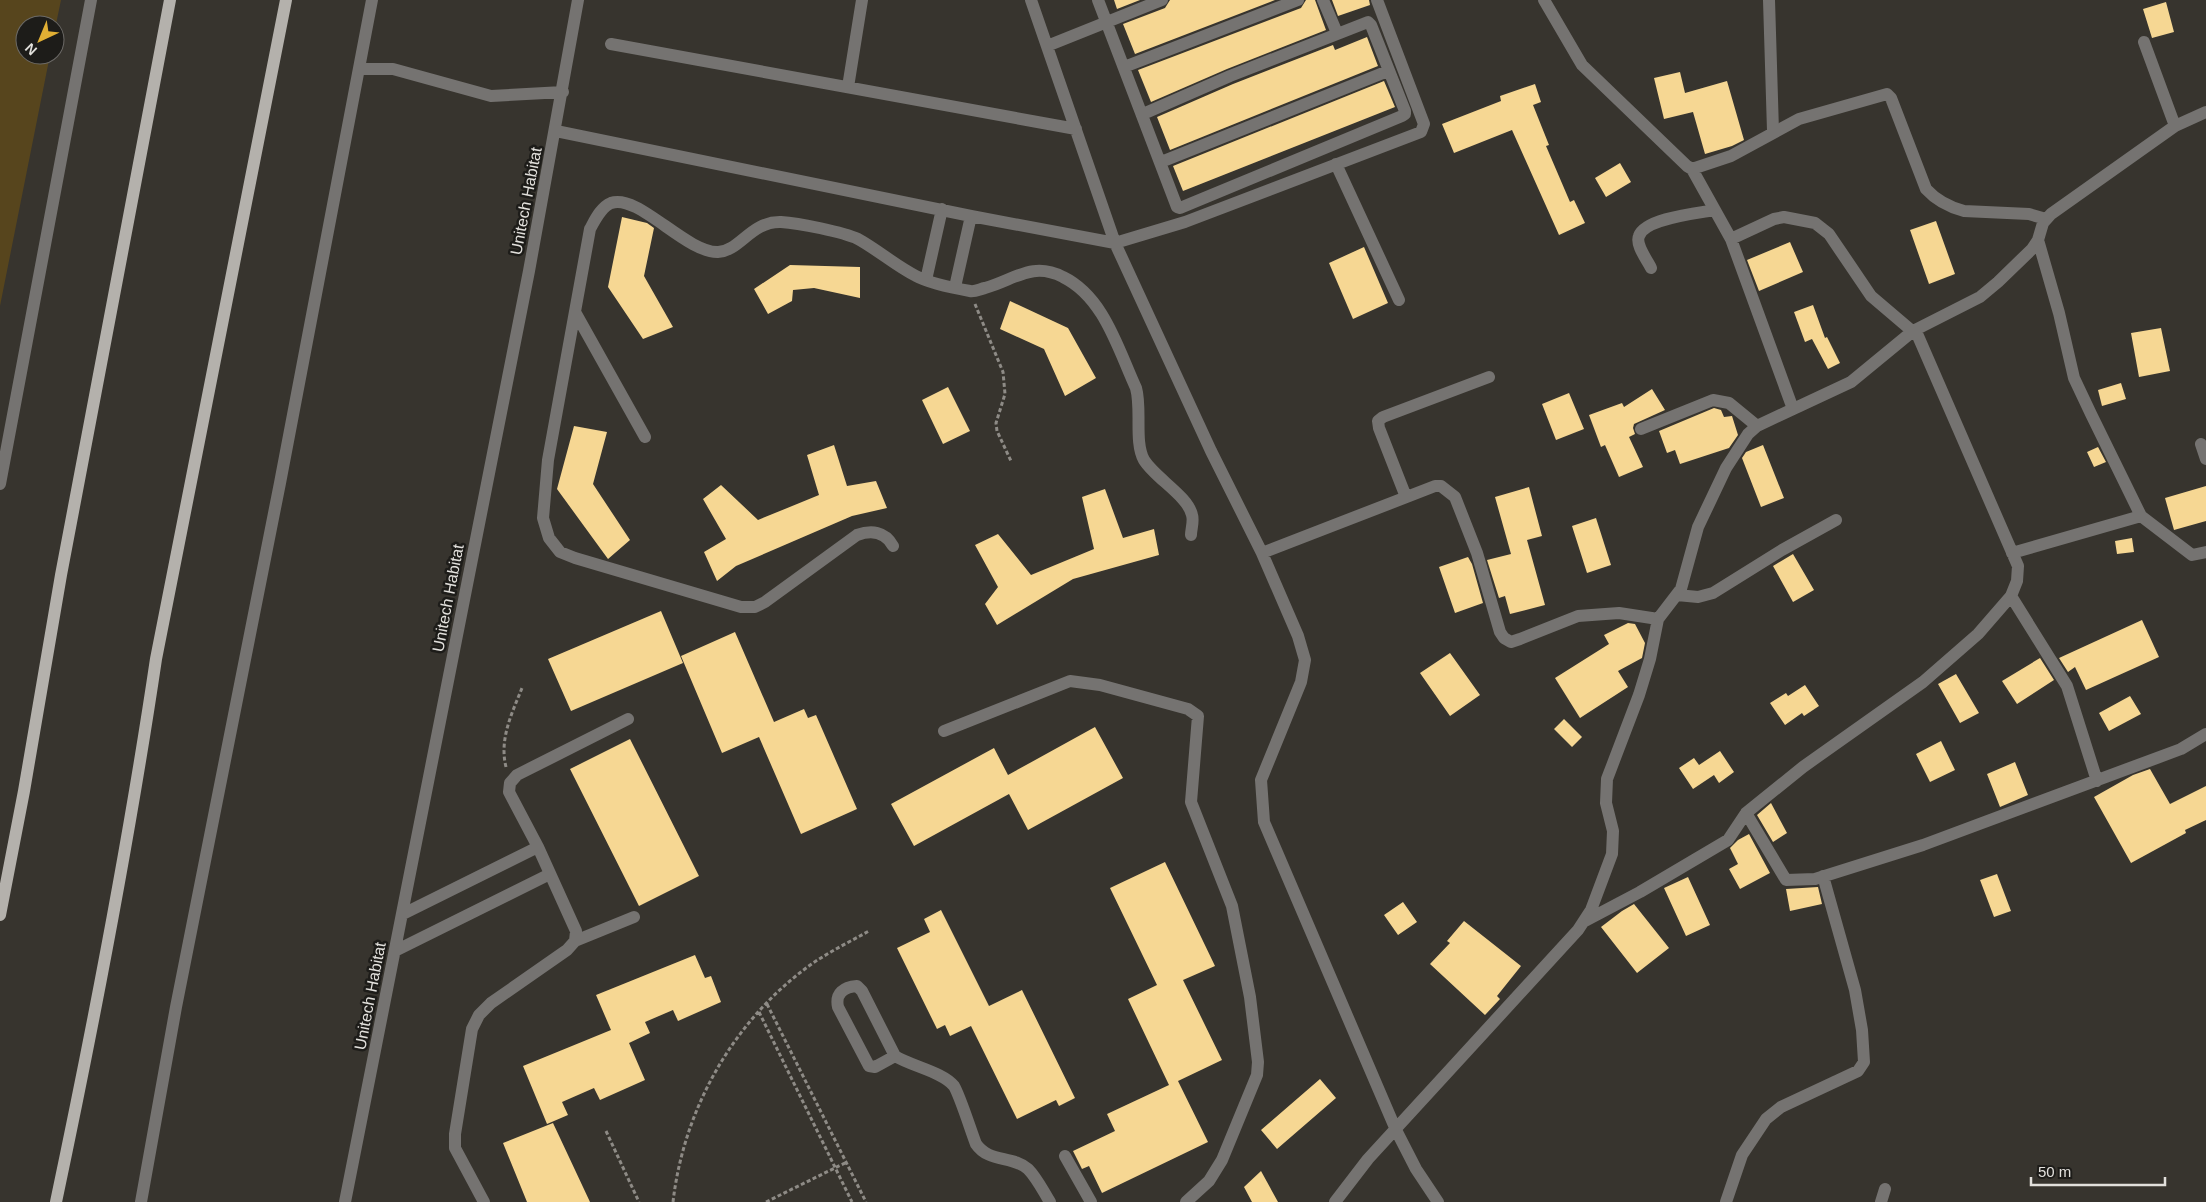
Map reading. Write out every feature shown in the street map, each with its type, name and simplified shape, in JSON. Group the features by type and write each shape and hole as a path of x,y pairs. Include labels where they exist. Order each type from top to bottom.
{"main road":[{"path":"0,915 24,791 63,566 170,0"},
{"path":"56,1202 83,1073 141,763 156,659 286,0"}],"street":[{"path":"0,484 91,0"},
{"path":"141,1198 176,1008 278,493 372,0"},
{"name":"Unitech Habitat","path":"345,1202 556,131 578,0"},
{"path":"848,87 862,0"},
{"path":"1030,0 1115,243 1211,451 1262,553 1298,636 1304,660 1301,682 1261,780 1264,822 1396,1130 1416,1169 1438,1202"},
{"path":"1098,0 1176,205 1180,208 1402,116 1405,114 1405,110 1370,23 1366,22 1230,76 1142,114"},
{"path":"1124,67 1298,0"},
{"path":"1323,0 1337,34"},
{"path":"556,131 971,216 1115,243 1185,222 1416,135 1424,128 1376,0"},
{"path":"1544,0 1582,65 1692,169 1731,239 1792,409"},
{"path":"1769,0 1774,131"},
{"path":"1047,46 1156,1"},
{"path":"2144,42 2175,126"},
{"path":"611,44 1076,129"},
{"path":"359,69 394,69 491,96 563,92"},
{"path":"1161,162 1388,71"},
{"path":"1692,169 1731,156 1799,118 1887,94 1891,98 1926,189 1932,196 1954,208 1964,211 2029,214 2046,219"},
{"path":"1335,1202 1368,1159 1585,921 1591,910 1612,854 1613,831 1606,803 1607,779 1639,694 1650,659 1658,619 1681,589 1703,514 1731,459 1748,434 1758,426 1851,382 1913,331 1984,294 2038,240 2046,219 2175,126 2206,112"},
{"path":"1336,164 1398,300"},
{"path":"893,546 890,539 882,533 866,532 857,535 765,602 755,607 741,607 560,552 548,538 543,518 548,460 590,229 599,213 611,203 626,202 692,244 712,252 722,252 753,230 768,223 782,222 848,235 916,276 973,291 992,286 1025,272 1045,270 1064,277 1088,295 1101,312 1139,398 1140,448 1144,460 1186,504 1192,515 1190,534"},
{"path":"926,280 942,209"},
{"path":"1651,268 1639,243 1638,236 1642,232 1656,223 1669,218 1715,210"},
{"path":"955,287 971,216"},
{"path":"1585,921 1640,892 1728,840 1746,813 1803,767 1923,682 1978,634 2011,596 2018,574 2018,566 1920,340 1913,331 1871,296 1829,234 1816,223 1784,217 1774,219 1731,239"},
{"path":"2038,240 2059,313 2074,378 2141,516 2192,555 2206,552"},
{"path":"575,312 645,437"},
{"path":"1406,497 1378,421 1382,417 1489,377"},
{"path":"1642,429 1713,400 1729,403 1758,426"},
{"path":"2201,444 2206,460"},
{"path":"1262,553 1435,486 1441,486 1455,497 1477,553 1500,632 1504,638 1511,642 1578,616 1619,614 1658,619"},
{"path":"2012,553 2141,516"},
{"path":"1677,595 1698,597 1713,593 1782,550 1836,520"},
{"path":"2011,596 2067,686 2097,781"},
{"path":"944,731 1070,681 1100,685 1188,709 1194,711 1198,716 1191,802 1232,906 1250,998 1258,1062 1257,1075 1222,1160 1209,1181 1186,1202"},
{"path":"575,941 576,931 538,847 509,792 510,783 517,775 628,719"},
{"path":"1746,813 1786,880 1810,879 1923,845 2181,749 2206,734"},
{"path":"403,914 538,847"},
{"path":"395,951 550,874"},
{"path":"1726,1202 1742,1155 1766,1119 1781,1107 1858,1071 1864,1062 1862,1030 1855,990 1823,876"},
{"path":"484,1202 455,1148 455,1134 472,1029 479,1015 491,1003 568,950 575,941 634,917"},
{"path":"895,1056 875,1067 868,1066 838,1007 837,999 840,993 849,987 857,986 862,990 895,1056 940,1077 954,1087 976,1144 981,1152 1027,1168 1050,1202"},
{"path":"1065,1156 1091,1202"},
{"path":"1881,1202 1885,1189"}],"path":[{"path":"973,291 977,312 1003,372 1005,394 996,423 997,431 1011,460"},
{"path":"510,783 505,760 507,724 522,688"},
{"path":"673,1202 683,1148 710,1081 734,1040 789,982 814,963 869,931"},
{"path":"767,1004 866,1202"},
{"path":"759,1012 852,1202"},
{"path":"606,1131 640,1202"},
{"path":"766,1202 847,1162"}],"shaded area":[{"path":"0,0 61,0 58,15 15,15 15,65 48,65 0,306"}],"building":[{"path":"1114,0 1140,0 1117,9"},
{"path":"1170,0 1275,0 1135,54 1123,24 1165,8"},
{"path":"1306,0 1315,0 1326,30 1227,69 1151,102 1138,70 1301,8"},
{"path":"1332,0 1369,0 1370,5 1338,16"},
{"path":"2166,2 2174,32 2152,38 2143,9"},
{"path":"1367,37 1378,66 1170,150 1157,117 1233,84 1333,45 1335,50"},
{"path":"1680,72 1685,93 1727,81 1744,140 1732,146 1705,154 1693,112 1664,119 1654,78"},
{"path":"1384,81 1395,107 1183,191 1173,166"},
{"path":"1535,84 1541,102 1533,105 1549,145 1546,146 1570,202 1574,200 1585,223 1559,235 1512,130 1454,153 1442,124 1501,101 1500,96"},
{"path":"1620,163 1631,182 1606,197 1595,178"},
{"path":"622,217 647,223 654,228 644,276 673,327 643,339 608,287"},
{"path":"1936,221 1955,274 1929,284 1910,230"},
{"path":"1790,242 1803,272 1759,291 1747,260"},
{"path":"1364,247 1388,303 1353,319 1329,263"},
{"path":"790,265 860,267 860,298 814,288 793,290 792,301 768,314 754,289"},
{"path":"1010,301 1068,328 1096,378 1065,396 1044,349 1000,329"},
{"path":"1813,305 1825,338 1827,337 1840,363 1828,369 1812,339 1805,342 1794,312"},
{"path":"2161,328 2170,371 2139,377 2131,333"},
{"path":"2121,383 2126,399 2102,406 2098,390"},
{"path":"948,387 970,431 943,444 922,400"},
{"path":"1652,389 1665,410 1634,424 1635,434 1629,437 1643,467 1619,477 1605,445 1601,447 1589,415 1622,403 1624,407"},
{"path":"1569,393 1584,429 1556,440 1542,404"},
{"path":"1714,408 1721,410 1724,417 1732,416 1738,435 1729,448 1680,464 1675,450 1667,453 1659,431"},
{"path":"574,426 607,432 593,484 630,540 608,559 557,489"},
{"path":"834,445 847,486 876,481 887,508 852,516 736,566 717,581 704,552 726,539 703,499 721,485 758,520 819,495 807,455"},
{"path":"1763,445 1784,498 1761,507 1742,458 1746,452"},
{"path":"2098,447 2106,462 2094,467 2087,452"},
{"path":"2206,486 2206,521 2174,530 2165,498"},
{"path":"1529,487 1542,536 1527,540 1545,605 1510,614 1505,596 1499,598 1487,560 1511,554 1495,497"},
{"path":"1105,489 1123,538 1154,529 1159,555 1073,579 997,625 985,604 998,587 975,545 998,534 1031,575 1094,549 1082,497"},
{"path":"1596,518 1611,565 1587,573 1572,526"},
{"path":"2132,538 2134,552 2117,554 2115,541"},
{"path":"1793,554 1814,590 1793,602 1773,566"},
{"path":"1468,557 1472,564 1483,603 1455,613 1439,567"},
{"path":"661,611 683,663 571,711 548,659"},
{"path":"2142,620 2159,657 2086,690 2075,667 2068,672 2059,658"},
{"path":"1628,623 1635,624 1645,643 1642,658 1618,671 1628,687 1580,718 1555,678 1609,644 1604,635"},
{"path":"735,632 774,722 804,709 808,718 816,715 857,809 801,834 759,737 722,753 681,656"},
{"path":"1450,653 1480,695 1450,716 1420,673"},
{"path":"2040,658 2054,680 2017,704 2002,681"},
{"path":"1956,674 1979,713 1960,723 1938,684"},
{"path":"1805,685 1819,706 1804,716 1802,713 1785,725 1770,703 1786,693 1788,696"},
{"path":"2130,696 2141,714 2109,731 2099,713"},
{"path":"1564,719 1582,737 1572,747 1554,729"},
{"path":"1095,727 1123,778 1028,830 1009,794 914,846 891,804 994,748 1008,775"},
{"path":"630,739 699,876 639,906 570,769"},
{"path":"1941,741 1955,770 1930,782 1916,754"},
{"path":"1720,751 1734,772 1719,783 1714,775 1693,789 1679,768 1694,758 1699,765"},
{"path":"2015,762 2028,795 2000,807 1987,774"},
{"path":"2150,769 2170,804 2206,786 2206,820 2185,830 2186,833 2131,863 2094,797 2133,775"},
{"path":"1771,803 1787,833 1773,842 1757,815"},
{"path":"1749,834 1770,873 1740,889 1729,869 1738,864 1730,848 1738,840"},
{"path":"1165,862 1215,966 1183,980 1222,1060 1178,1081 1208,1142 1102,1193 1089,1166 1082,1169 1073,1151 1115,1131 1107,1114 1169,1085 1128,999 1157,985 1110,888"},
{"path":"1997,874 2011,911 1994,917 1980,880"},
{"path":"1688,877 1710,925 1686,936 1664,888"},
{"path":"1818,887 1822,904 1790,911 1786,889"},
{"path":"1403,902 1417,922 1398,935 1384,915"},
{"path":"1634,904 1669,948 1637,973 1601,927"},
{"path":"941,910 989,1006 1022,990 1075,1098 1059,1106 1056,1100 1017,1119 971,1026 950,1036 945,1025 937,1029 897,948 930,932 924,919"},
{"path":"1464,921 1521,966 1497,996 1500,999 1485,1015 1430,964 1450,943 1447,941"},
{"path":"695,955 705,978 711,976 721,1002 678,1021 673,1010 645,1022 650,1033 629,1043 645,1080 600,1100 594,1088 562,1102 568,1115 547,1124 523,1066 611,1030 596,995"},
{"path":"1320,1079 1336,1098 1277,1149 1261,1130"},
{"path":"553,1123 590,1202 527,1202 503,1143"},
{"path":"1261,1171 1278,1202 1252,1202 1244,1187"}]}
